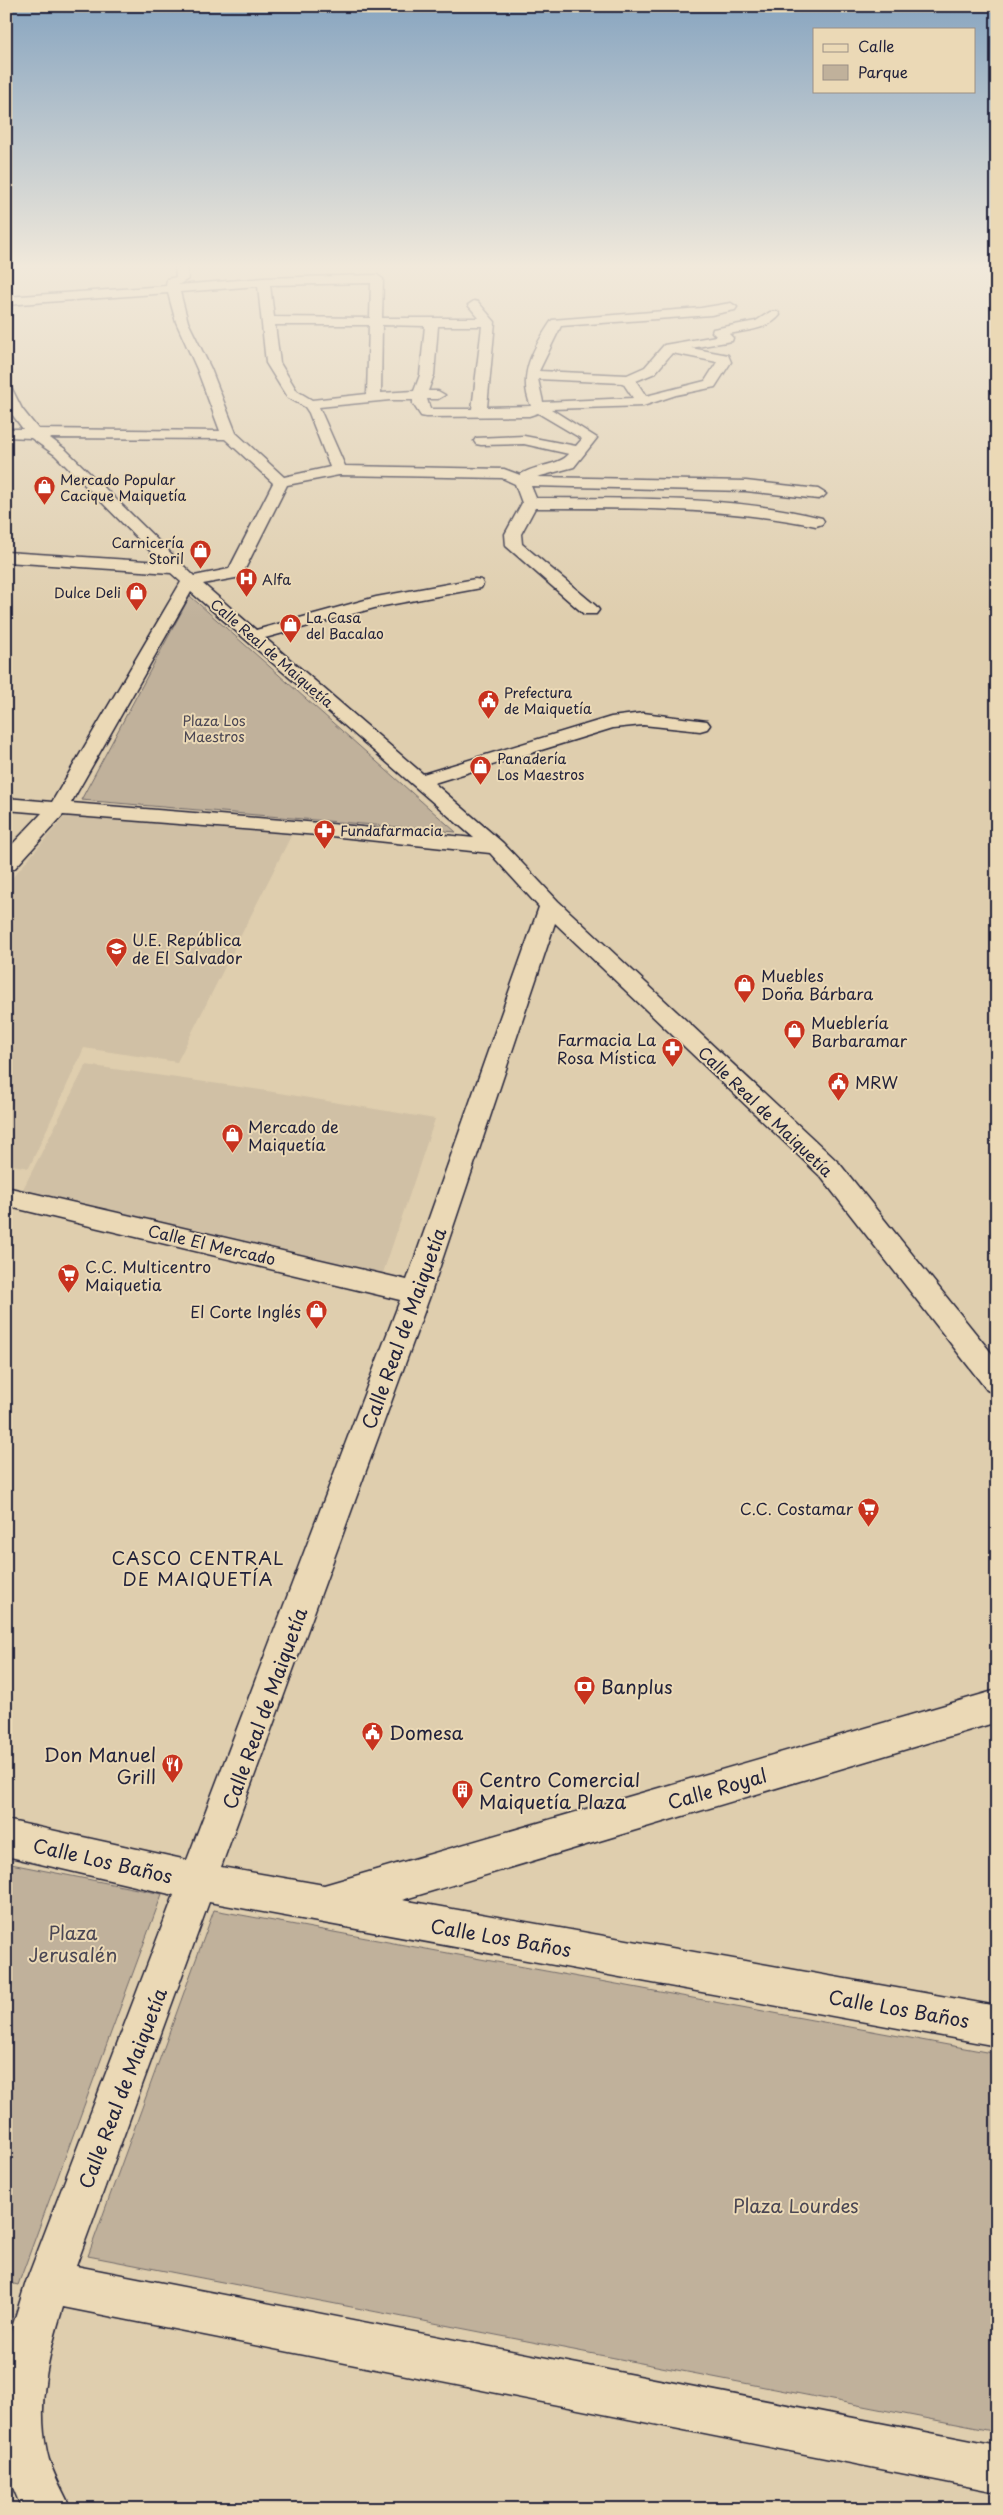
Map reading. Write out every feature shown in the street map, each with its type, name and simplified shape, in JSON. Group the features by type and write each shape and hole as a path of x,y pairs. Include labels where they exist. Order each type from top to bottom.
{"street":[{"path":"210,384 229,435 281,482"},
{"path":"286,384 292,394 310,404 316,413 339,470"},
{"path":"374,384 374,398"},
{"path":"424,384 420,394 420,404 426,413 479,413 479,411 529,412 538,407 548,405 643,402 672,392 708,384"},
{"path":"479,411 481,384"},
{"path":"521,481 536,471 569,464 577,451 590,438 538,407 533,384"},
{"path":"631,384 643,402"},
{"name":"Calle Real de Maiquetía","path":"6,390 15,410 33,432 60,452 175,568 496,847 550,906 830,1170 997,1382"},
{"path":"310,404 420,394 480,396"},
{"path":"6,432 229,435"},
{"path":"481,441 524,440 577,451"},
{"path":"281,482 339,470 504,474 521,481 579,484 746,486 818,494"},
{"path":"521,481 530,502"},
{"path":"6,864 58,808 180,595 190,582 235,573 281,482"},
{"path":"530,502 701,504 771,511 816,521"},
{"path":"530,502 513,534 514,546 590,610"},
{"path":"6,557 175,568"},
{"path":"253,636 376,602 475,584"},
{"path":"420,781 611,723 643,719 700,725"},
{"path":"6,804 331,830 496,847"},
{"name":"Calle Real de Maiquetía","path":"47,2509 24,2473 17,2444 14,2411 19,2378 48,2282 200,1882 417,1293 550,906"},
{"name":"Calle El Mercado","path":"6,1196 417,1293"},
{"name":"Calle Royal","path":"322,1905 997,1706"},
{"name":"Calle Los Baños","path":"6,1838 200,1882 997,2026"},
{"path":"48,2282 997,2469"}],"shaded area":[{"name":"U.E. República de El Salvador","path":"65,816 292,834 177,1062 84,1048 29,1168 6,1164 6,885"},
{"name":"Mercado de Maiquetía","path":"86,1065 261,1090 435,1119 382,1276 23,1189"}],"green space":[{"name":"Plaza Los Maestros","path":"190,596 456,832 81,800"},
{"name":"Plaza Jerusalén","path":"6,1863 162,1894 18,2285 6,2282"},
{"name":"Plaza Lourdes","path":"214,1910 997,2054 997,2432 88,2256"}],"place":[{"name":"Mercado Popular Cacique Maiquetía","path":"44,506"},
{"name":"Carnicería Storil","path":"200,569"},
{"name":"Alfa","path":"246,598"},
{"name":"Dulce Deli","path":"137,611"},
{"name":"La Casa del Bacalao","path":"290,644"},
{"name":"Prefectura de Maiquetía","path":"488,719"},
{"name":"Panadería Los Maestros","path":"481,785"},
{"name":"Fundafarmacia","path":"324,849"},
{"name":"U.E. República de El Salvador","path":"116,967"},
{"name":"Muebles Doña Bárbara","path":"745,1003"},
{"name":"Mueblería Barbaramar","path":"795,1050"},
{"name":"Farmacia La Rosa Mística","path":"672,1067"},
{"name":"MRW","path":"839,1101"},
{"name":"Mercado de Maiquetía","path":"232,1154"},
{"name":"C.C. Multicentro Maiquetia","path":"69,1294"},
{"name":"El Corte Inglés","path":"317,1330"},
{"name":"C.C. Costamar","path":"869,1527"},
{"name":"Banplus","path":"585,1705"},
{"name":"Domesa","path":"373,1751"},
{"name":"Don Manuel Grill","path":"172,1784"},
{"name":"Centro Comercial Maiquetía Plaza","path":"463,1809"}],"district":[{"name":"CASCO CENTRAL DE MAIQUETÍA","path":"198,1567"}]}
